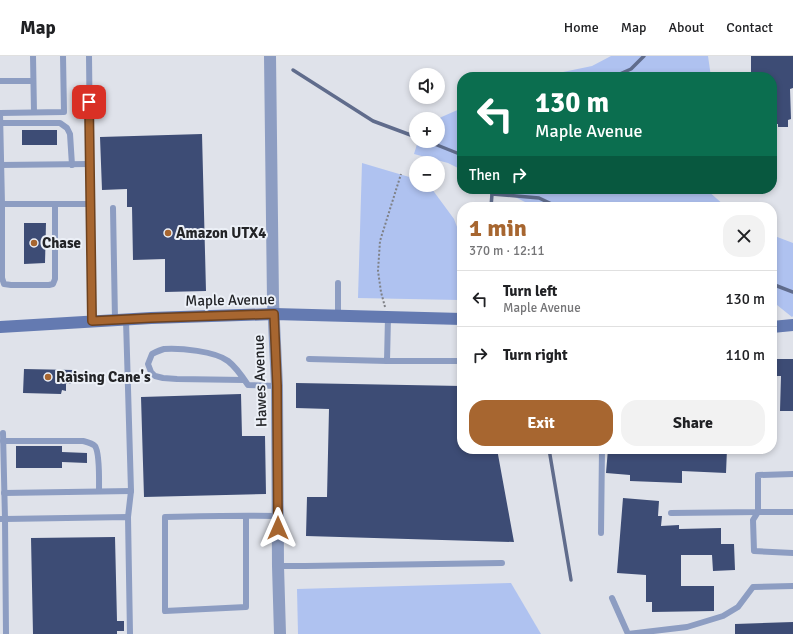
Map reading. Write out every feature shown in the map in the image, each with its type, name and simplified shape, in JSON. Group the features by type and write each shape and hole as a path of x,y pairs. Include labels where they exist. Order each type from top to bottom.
{"street":[{"name":"Hawes Avenue","path":"270,56 273,301 277,386 280,634"},
{"name":"Maple Avenue","path":"0,327 92,321 274,314 457,318"},
{"path":"777,327 793,325"}],"lane":[{"path":"33,56 34,112"},
{"path":"55,204 56,279 53,284 49,286 4,284 2,278 0,113 64,112 64,56"},
{"path":"89,56 92,321"},
{"path":"0,81 33,81"},
{"path":"0,123 60,123 67,128 70,134 72,164"},
{"path":"1,165 90,164"},
{"path":"2,204 91,204"},
{"path":"113,208 132,491 128,518 130,634"},
{"path":"338,283 338,315"},
{"path":"387,361 388,317"},
{"path":"244,380 163,378 155,376 150,372 148,364 152,354 162,349 192,350 211,353 226,360 237,369 248,385 277,386"},
{"path":"309,359 457,361"},
{"path":"3,434 4,493 2,519 6,634"},
{"path":"3,441 83,441 93,444 98,454 99,491"},
{"path":"601,533 602,454"},
{"path":"793,474 758,475 758,512 753,520 754,551 793,553"},
{"path":"4,493 132,491"},
{"path":"671,513 793,512"},
{"path":"246,516 246,608 165,611 165,517 246,516 278,516"},
{"path":"2,519 128,518"},
{"path":"278,566 502,563"},
{"path":"612,598 628,634 687,627 723,616 738,608 753,587 793,586"}],"path":[{"path":"388,317 380,292 378,270 380,241 402,174"}],"shaded area":[{"path":"611,56 708,56 710,72 563,72 592,66"},
{"path":"457,110 457,168 445,162 445,156 422,156 414,154 416,148 445,148 445,115"},
{"path":"362,163 409,177 409,192 434,192 454,219 457,227 457,300 358,298"},
{"path":"509,194 712,194 720,202 525,202"},
{"path":"777,237 793,243 792,317 777,305"},
{"path":"511,583 541,634 298,634 297,589"}],"building":[{"path":"751,56 793,56 793,88 790,89 791,119 788,120 788,127 778,127 777,124 777,72 751,72"},
{"path":"22,130 57,130 57,145 22,145"},
{"name":"Amazon UTX4","path":"202,134 206,291 165,292 165,259 133,260 132,207 127,207 127,189 102,190 100,137"},
{"name":"Chase","path":"24,223 46,223 45,263 24,264"},
{"path":"777,359 793,359 793,411 780,411 781,376 777,376"},
{"name":"Raising Cane's","path":"24,369 73,370 72,384 66,384 66,391 62,390 61,394 23,393"},
{"path":"296,383 457,386 457,454 498,454 514,542 306,536 307,497 327,497 329,409 296,408"},
{"path":"241,394 242,436 265,436 266,494 144,497 141,397"},
{"path":"16,446 62,446 62,452 87,453 87,463 62,462 62,468 16,468"},
{"path":"608,454 727,454 726,473 682,471 682,483 630,481 630,475 606,473"},
{"path":"623,498 659,501 658,516 662,516 661,526 679,525 679,529 721,528 721,544 734,544 735,570 713,571 712,555 681,555 681,586 714,586 714,611 652,612 652,602 646,602 646,575 617,573"},
{"path":"115,537 117,621 124,621 124,631 117,631 117,634 33,634 31,538"},
{"path":"793,622 793,634 735,634 735,624"}],"waterway":[{"path":"624,72 631,69 644,56"},
{"path":"293,70 373,121 409,134"},
{"path":"444,148 457,153"},
{"path":"491,202 492,194"},
{"path":"492,194 539,198 547,202"},
{"path":"777,286 793,292"},
{"path":"550,454 571,580"}],"place":[{"name":"Amazon UTX4","path":"168,233"},
{"name":"Chase","path":"34,243"},
{"name":"Raising Cane's","path":"48,377"}],"route":[{"path":"89,102 92,321 274,314 278,436 278,528"}]}
